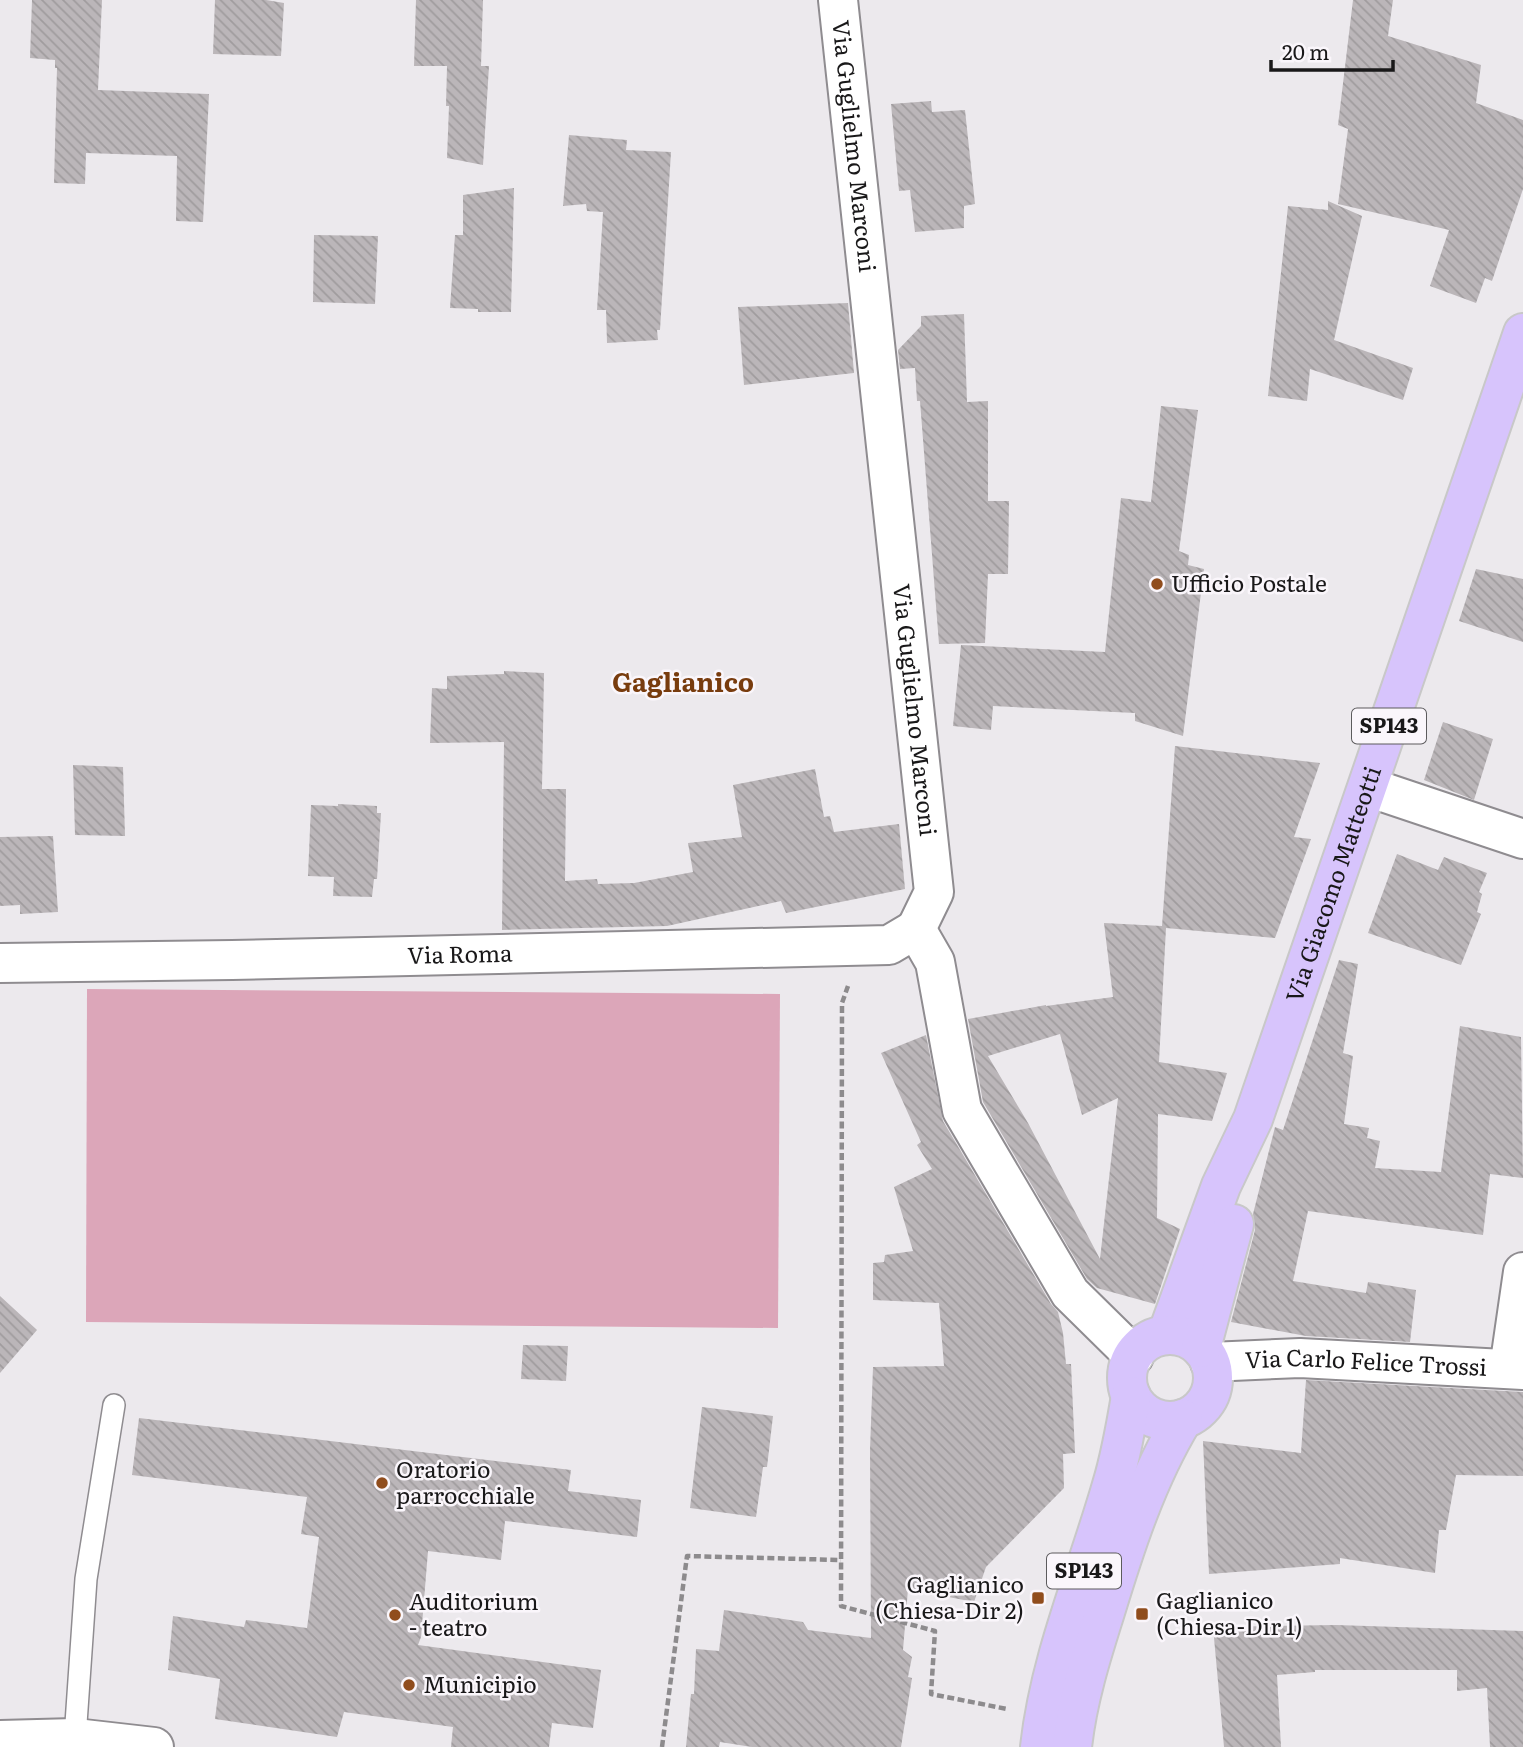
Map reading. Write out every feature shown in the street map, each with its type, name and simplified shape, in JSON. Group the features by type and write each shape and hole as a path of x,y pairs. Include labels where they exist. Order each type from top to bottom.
{"main road":[{"name":"Via Giacomo Matteotti","path":"1192,1348 1242,1194 1253,1119 1523,333"},
{"path":"1133,1356 1143,1345 1154,1339 1192,1348"},
{"name":"SP143","path":"1072,1747 1091,1654 1145,1494 1183,1419 1196,1413 1206,1403 1212,1390 1213,1375 1192,1348"},
{"name":"SP143","path":"1042,1732 1062,1645 1113,1483 1131,1396 1127,1383 1128,1368 1133,1356"},
{"path":"1131,1396 1147,1415 1158,1420 1183,1419"}],"street":[{"name":"Via Guglielmo Marconi","path":"838,0 934,892 916,929"},
{"path":"1368,787 1523,839"},
{"name":"Via Roma","path":"0,962 260,960 862,946 889,945 916,929"},
{"path":"916,929 935,962 962,1110 1070,1293 1133,1356"},
{"path":"1516,1370 1523,1272"},
{"name":"Via Carlo Felice Trossi","path":"1192,1348 1300,1358 1516,1370"},
{"path":"0,1740 75,1738 154,1747"}],"lane":[{"path":"75,1738 86,1579 114,1405"}],"path":[{"path":"862,946 842,1003 841,1606 935,1631 931,1694 1042,1732"},
{"path":"662,1747 687,1556 841,1560"}],"shaded area":[{"path":"87,989 780,994 778,1328 86,1322"}],"building":[{"path":"32,0 102,0 98,90 209,94 203,222 176,221 177,156 86,153 85,184 54,183 57,68 55,60 30,58"},
{"path":"215,0 266,0 284,3 281,56 213,54"},
{"path":"416,0 483,0 481,66 489,66 483,165 447,158 447,66 414,66"},
{"path":"1353,0 1393,0 1388,36 1481,65 1476,103 1523,120 1523,189 1492,281 1485,278 1476,303 1430,286 1449,230 1338,204 1348,129 1338,125"},
{"path":"931,101 932,112 965,110 975,204 964,206 964,228 915,232 910,190 899,191 891,104"},
{"path":"569,135 627,140 626,150 671,152 658,340 607,343 606,310 597,310 603,212 587,211 586,204 563,206"},
{"path":"514,188 511,312 478,312 478,309 450,308 455,235 463,235 463,195"},
{"path":"1328,201 1362,216 1334,340 1413,368 1403,400 1310,369 1307,401 1268,396 1288,206 1328,210"},
{"path":"314,235 378,236 375,304 313,302"},
{"path":"848,303 854,373 744,385 738,307"},
{"path":"964,314 967,402 988,401 988,501 1009,501 1008,574 988,574 985,643 939,644 920,401 917,401 915,368 900,369 898,350 921,326 921,316"},
{"path":"1161,406 1198,410 1179,551 1189,555 1188,565 1204,569 1183,736 1135,721 1135,713 993,706 991,730 953,726 961,645 1105,652 1121,498 1151,502"},
{"path":"1476,569 1523,579 1523,642 1459,621"},
{"path":"504,671 544,673 542,789 566,789 565,881 597,879 598,884 634,883 693,872 688,843 742,837 733,785 815,769 824,817 830,816 834,832 899,824 905,889 786,913 781,901 667,926 502,930 504,742 430,743 432,688 447,689 447,676 504,674"},
{"path":"1443,722 1493,739 1474,800 1424,780"},
{"path":"1175,746 1320,763 1294,837 1311,839 1275,938 1166,928 1159,1062 1227,1073 1212,1121 1158,1114 1157,1218 1180,1229 1155,1304 1097,1288 1087,1279 983,1102 968,1019 1046,1005 1113,997 1104,923 1162,926","holes":["1060,1034 1082,1115 1118,1098 1100,1259 1028,1123 988,1056"]},
{"path":"73,765 123,767 125,836 75,835"},
{"path":"311,805 377,806 377,813 381,813 377,879 374,879 372,897 333,896 334,877 308,876"},
{"path":"53,836 58,912 20,914 20,905 0,906 0,837"},
{"path":"1397,854 1438,870 1444,857 1487,873 1479,892 1482,894 1477,912 1481,914 1461,965 1368,933"},
{"path":"1339,960 1358,964 1343,1053 1353,1056 1344,1124 1369,1128 1367,1138 1380,1141 1375,1168 1441,1172 1460,1026 1521,1037 1523,1178 1490,1174 1483,1235 1308,1211 1293,1281 1366,1293 1368,1282 1416,1290 1410,1342 1306,1336 1231,1322 1255,1230 1253,1214 1275,1127 1283,1130"},
{"path":"926,1035 943,1121 1058,1312 1066,1364 1071,1364 1075,1453 1063,1454 1064,1488 986,1567 974,1602 908,1589 903,1650 912,1657 908,1677 912,1678 901,1747 752,1747 720,1742 719,1747 686,1747 691,1694 694,1694 696,1649 719,1651 724,1610 803,1622 808,1630 871,1638 870,1450 873,1367 944,1366 939,1303 873,1300 873,1263 884,1262 885,1255 913,1251 894,1187 932,1169 917,1145 921,1142 881,1053"},
{"path":"0,1296 37,1330 0,1373"},
{"path":"523,1345 568,1346 566,1381 521,1379"},
{"path":"1306,1380 1523,1392 1523,1476 1456,1475 1446,1530 1439,1530 1435,1573 1340,1558 1340,1564 1209,1574 1203,1441 1301,1453"},
{"path":"702,1407 773,1416 767,1467 763,1467 756,1517 690,1508"},
{"path":"139,1418 571,1470 568,1491 641,1500 637,1537 505,1521 501,1560 428,1551 421,1637 418,1645 601,1670 593,1728 552,1723 549,1747 451,1747 453,1727 344,1712 337,1737 215,1719 220,1679 168,1670 173,1616 244,1627 246,1620 307,1628 319,1537 301,1534 307,1497 132,1475"},
{"path":"1336,1625 1523,1631 1523,1747 1490,1747 1487,1688 1457,1691 1457,1670 1315,1670 1277,1675 1281,1747 1224,1747 1213,1627"}],"place":[{"name":"Ufficio Postale","path":"1157,584"},
{"name":"Oratorio parrocchiale","path":"382,1483"},
{"name":"Gaglianico (Chiesa-Dir 2)","path":"1038,1598"},
{"name":"Gaglianico (Chiesa-Dir 1)","path":"1142,1614"},
{"name":"Auditorium - teatro","path":"395,1615"},
{"name":"Municipio","path":"409,1685"}],"district":[{"name":"Gaglianico","path":"683,683"}]}
